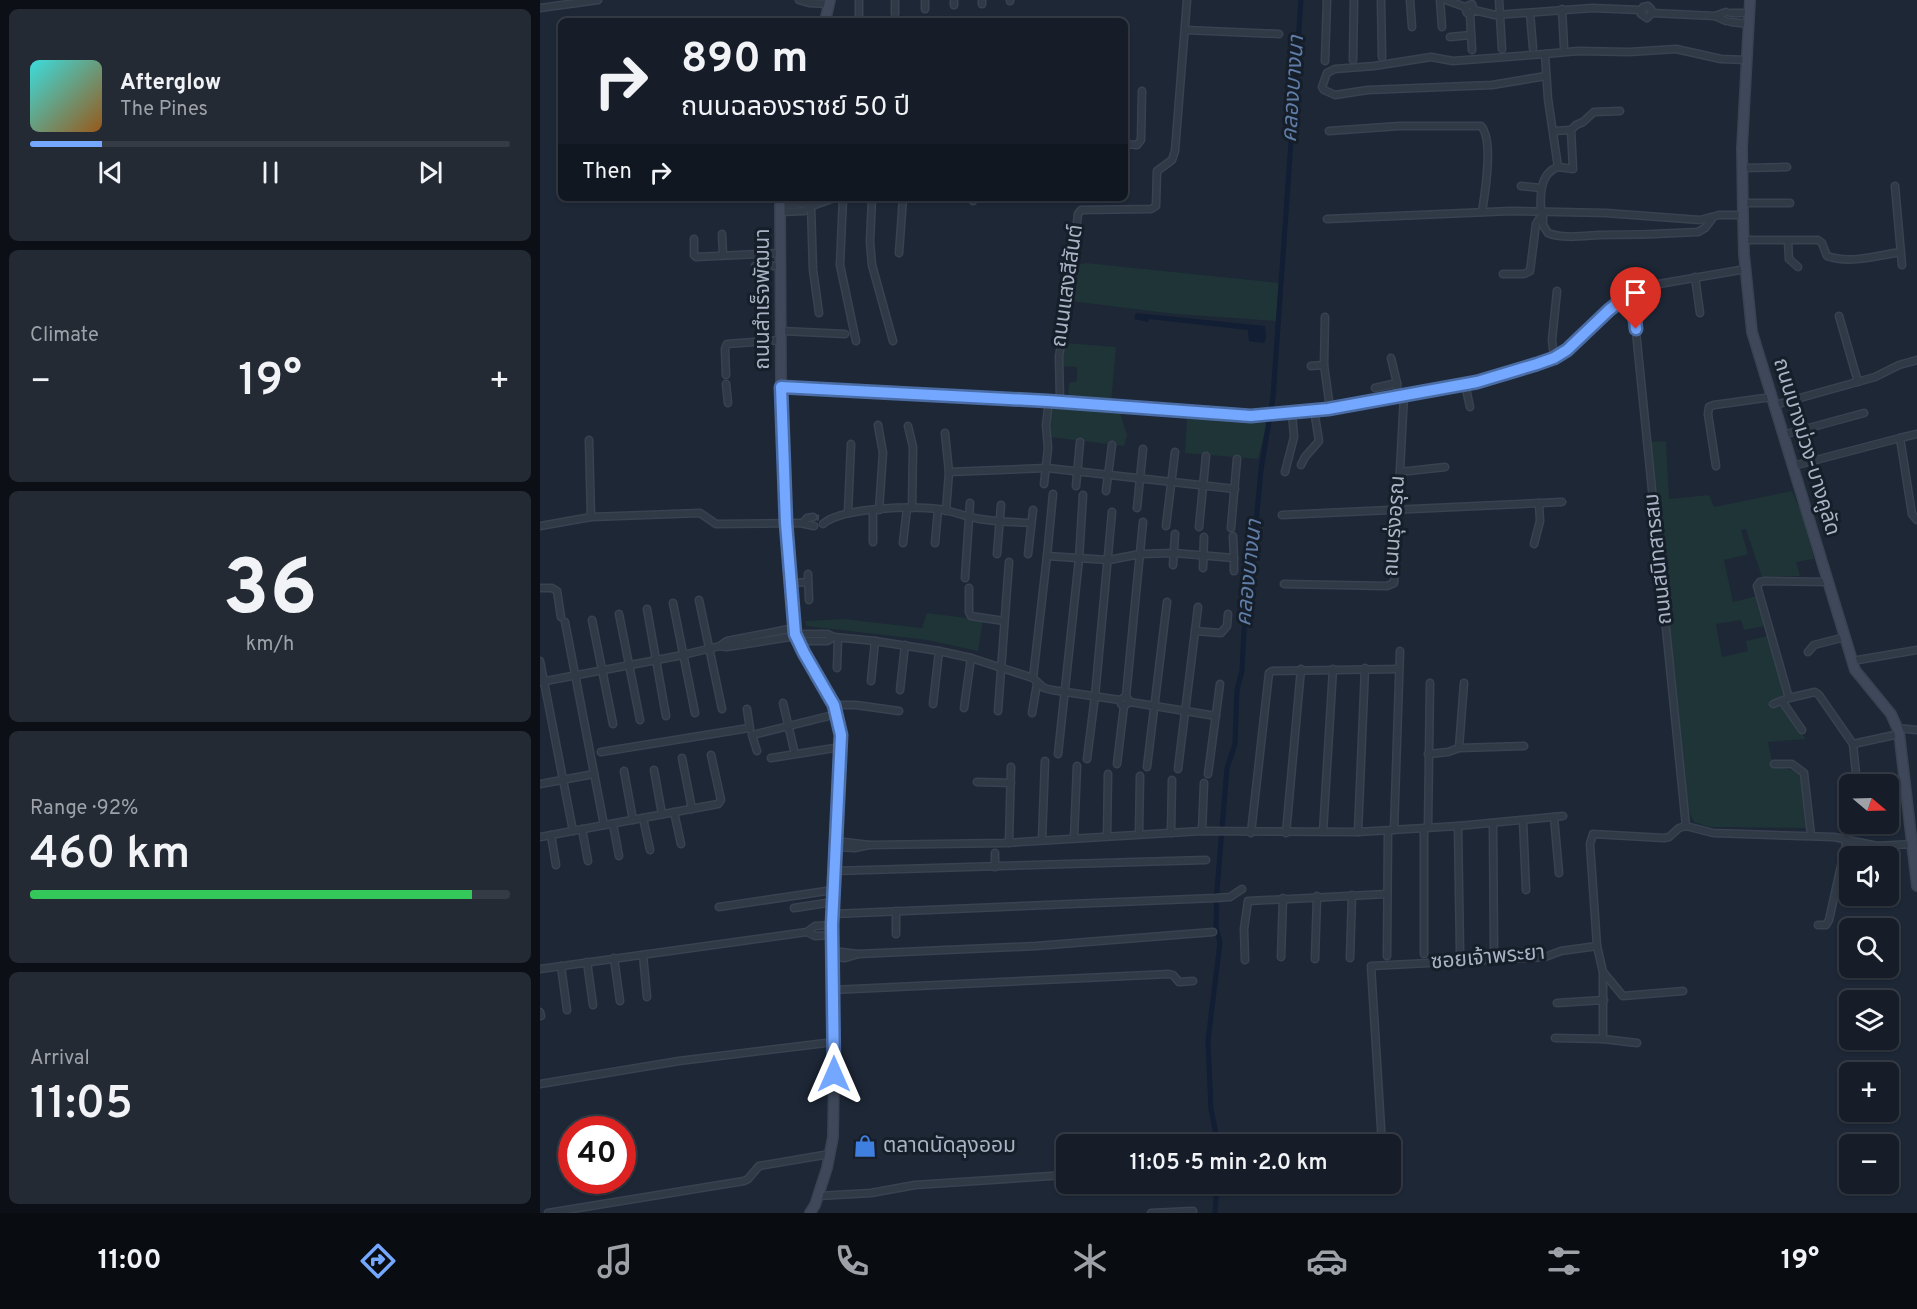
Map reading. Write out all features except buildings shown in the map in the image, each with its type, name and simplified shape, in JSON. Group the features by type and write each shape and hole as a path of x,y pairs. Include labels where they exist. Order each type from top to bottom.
{"street":[{"path":"540,8 598,0"},
{"path":"799,0 809,3 829,2 827,18"},
{"path":"859,0 860,18"},
{"path":"895,0 895,14"},
{"path":"925,0 925,9"},
{"name":"ถนนแสงสีสันต์","path":"1060,401 1059,356 1066,319 1078,214 1082,210 1156,206 1157,171 1172,160 1175,151 1187,0"},
{"path":"1325,61 1327,0"},
{"path":"1353,60 1354,0"},
{"path":"1381,0 1382,57"},
{"path":"1410,0 1412,27"},
{"path":"1440,0 1442,27"},
{"path":"1446,0 1465,7 1472,4 1472,50"},
{"path":"1499,0 1502,49"},
{"name":"ถนนบางม่วง-บางคูลัด","path":"1750,0 1743,168 1743,240 1752,332 1852,661 1855,669 1891,714 1898,731 1914,823 1913,844 1917,886"},
{"path":"1472,12 1500,15 1592,8 1641,10 1643,17 1650,16 1652,13 1715,16 1749,13"},
{"path":"1562,9 1564,47"},
{"path":"1530,13 1533,48"},
{"path":"1715,16 1728,21 1749,24"},
{"path":"1185,30 1279,34"},
{"path":"1450,36 1471,35"},
{"path":"1546,76 1492,85 1368,90 1342,95 1329,93 1322,87 1330,69 1374,66 1431,57 1453,61 1578,51 1629,52 1676,49 1721,58 1747,60"},
{"path":"1545,54 1558,166"},
{"path":"1128,144 1137,145 1141,140 1142,92"},
{"path":"1620,111 1594,112 1572,130 1573,169 1558,166 1552,168 1541,188 1543,225 1548,232 1554,235 1581,236 1635,236 1698,232 1719,215 1743,215"},
{"path":"1329,131 1399,126 1481,126 1485,132 1488,171 1482,212"},
{"path":"1554,131 1572,130"},
{"path":"1743,168 1787,167"},
{"path":"1521,186 1541,188"},
{"path":"1895,186 1902,265"},
{"path":"843,201 840,264 856,341"},
{"path":"872,201 870,242 872,265 893,341"},
{"path":"899,253 903,201"},
{"path":"1743,204 1790,203"},
{"path":"781,205 804,211 814,204"},
{"path":"814,204 813,270 819,313"},
{"name":"ถนนสำเร็จพัฒนา","path":"781,205 781,387 789,523 800,583 796,635 836,710 841,747 832,925 834,1123 830,1154 812,1212"},
{"path":"1327,219 1482,212 1712,219"},
{"path":"1503,274 1524,274 1530,271 1536,224 1542,213"},
{"path":"722,234 723,255"},
{"path":"694,239 696,257 781,253"},
{"path":"1743,240 1820,241 1827,256 1836,259 1855,259 1900,252"},
{"path":"1788,240 1789,259 1798,267"},
{"path":"755,266 781,266"},
{"path":"781,387 1060,401 1263,415 1292,413 1401,396 1519,371 1554,358 1567,350 1609,310 1632,292 1653,285 1746,269"},
{"path":"1695,277 1700,314"},
{"path":"1554,358 1552,340 1557,291"},
{"name":"ถนนสนิทสารสม","path":"1632,292 1686,826"},
{"path":"1839,316 1858,382"},
{"path":"1325,317 1324,365 1330,408"},
{"path":"726,375 725,349 727,344 782,335 845,334"},
{"name":"ถนนรุ่งอรุณ","path":"1284,584 1393,585 1396,579 1401,396 1391,358"},
{"path":"1716,466 1708,414 1709,407 1773,401 1858,382 1917,360"},
{"path":"1311,366 1324,365"},
{"path":"1375,388 1397,383"},
{"path":"726,384 728,403"},
{"path":"1465,384 1470,407"},
{"path":"1044,484 1048,448 1046,426 1048,401"},
{"path":"1301,465 1319,441 1314,410"},
{"path":"1285,472 1294,437 1292,413"},
{"path":"1783,435 1864,413"},
{"path":"873,542 883,453 878,425"},
{"path":"903,543 913,460 908,426"},
{"path":"945,433 949,472 946,511"},
{"path":"1793,466 1917,434"},
{"path":"1900,438 1904,451 1912,514 1917,520"},
{"path":"589,440 591,517"},
{"path":"1076,486 1080,442"},
{"path":"848,513 851,444"},
{"path":"1106,491 1112,446"},
{"path":"1137,508 1143,449"},
{"path":"1166,526 1175,452"},
{"path":"1199,527 1206,456"},
{"path":"1231,528 1237,459"},
{"path":"1400,472 1445,466"},
{"path":"949,472 1047,468 1235,489"},
{"path":"1032,713 1053,494"},
{"path":"1058,754 1079,559 1083,495"},
{"path":"1282,515 1562,502"},
{"path":"965,578 970,503"},
{"path":"1534,544 1540,521 1539,503"},
{"path":"997,554 1001,505"},
{"path":"824,520 848,513 909,508 946,511 968,517 999,521 1031,523"},
{"path":"935,543 938,510"},
{"path":"1028,554 1033,510"},
{"path":"1087,759 1109,560 1112,512"},
{"path":"540,526 591,517 700,513 716,524 801,523 814,526"},
{"path":"801,523 813,517"},
{"path":"1117,764 1143,522"},
{"path":"1173,565 1175,534"},
{"path":"1203,568 1204,537"},
{"path":"1233,537 1234,571"},
{"path":"1047,556 1109,560 1140,554 1174,553 1234,558"},
{"path":"998,711 1009,562"},
{"path":"808,574 800,583 809,600"},
{"path":"1802,730 1785,699 1758,583 1765,581 1828,582"},
{"path":"540,588 552,588 557,591 604,825"},
{"path":"969,588 971,616 1004,621"},
{"path":"699,600 722,709"},
{"path":"1147,767 1167,602"},
{"path":"673,603 695,713"},
{"path":"1178,769 1198,607"},
{"path":"646,609 666,716"},
{"path":"619,614 640,720"},
{"path":"1195,631 1221,633 1225,631 1228,614"},
{"path":"592,620 613,724"},
{"path":"542,682 720,646 727,647 750,640 796,635 827,641 836,638 875,641 939,651 971,658 1035,681 1044,688 1064,693 1216,716"},
{"path":"1808,652 1814,645 1845,637"},
{"path":"836,638 837,669"},
{"path":"871,681 875,641"},
{"path":"900,690 905,645"},
{"path":"1852,661 1917,650"},
{"path":"933,704 939,651"},
{"path":"1387,956 1387,894 1400,651"},
{"path":"964,708 971,658"},
{"path":"540,661 542,682 573,831"},
{"path":"1358,832 1365,668"},
{"path":"1286,833 1301,669"},
{"path":"1323,832 1333,669"},
{"path":"1251,832 1268,677 1272,671 1399,669"},
{"path":"1424,954 1430,683"},
{"path":"1459,748 1464,683"},
{"path":"1208,774 1220,684"},
{"path":"1773,704 1815,692 1819,694 1853,744 1856,774"},
{"path":"783,703 794,750"},
{"path":"752,735 856,705 900,711"},
{"path":"747,709 749,728 758,752"},
{"path":"600,752 749,728"},
{"path":"1853,744 1898,731 1917,730"},
{"path":"1428,754 1448,752 1459,748 1524,746"},
{"path":"771,758 841,747"},
{"path":"540,836 582,830 720,802 711,755"},
{"path":"682,758 692,809"},
{"path":"1042,840 1045,761"},
{"path":"1774,764 1792,764 1804,773 1811,835"},
{"path":"1074,838 1077,766"},
{"path":"1009,843 1011,767"},
{"path":"654,770 662,814"},
{"path":"624,771 633,820"},
{"path":"540,784 594,774"},
{"path":"1107,836 1108,774"},
{"path":"1138,834 1140,776"},
{"path":"1170,833 1172,780"},
{"path":"976,782 1011,783"},
{"path":"1202,831 1204,783"},
{"path":"674,812 681,844"},
{"path":"835,844 855,848 869,845 1009,843 1219,830 1286,833 1391,831 1563,816"},
{"path":"1554,817 1559,873"},
{"path":"643,818 650,850"},
{"path":"1523,820 1526,890"},
{"path":"1493,823 1494,951"},
{"path":"613,824 619,856"},
{"path":"1458,826 1460,952"},
{"path":"1603,1040 1603,972 1597,946 1590,844 1592,836 1596,834 1664,838 1669,837 1678,828 1686,826 1713,833 1811,835 1846,839 1876,846 1913,844"},
{"path":"582,830 588,861"},
{"path":"551,835 556,865"},
{"path":"1818,925 1826,925 1830,920 1846,839"},
{"path":"995,853 995,867"},
{"path":"834,871 1206,860"},
{"path":"833,914 1216,898 1230,897 1242,889"},
{"path":"719,907 833,890"},
{"path":"1245,960 1244,929 1247,903 1251,900 1387,894"},
{"path":"1350,958 1352,895"},
{"path":"1316,958 1317,896"},
{"path":"1281,957 1283,898"},
{"path":"794,908 833,902"},
{"path":"896,911 896,934"},
{"path":"540,969 807,932 815,926 832,925"},
{"path":"807,932 816,936 833,935"},
{"path":"833,954 845,958 858,954 1036,946 1212,932"},
{"name":"ซอยเจ้าพระยา","path":"1381,1134 1371,966 1545,957 1561,951 1597,946"},
{"path":"643,956 647,997"},
{"path":"614,958 620,1001"},
{"path":"587,962 592,1005"},
{"path":"561,966 567,1010"},
{"path":"1603,972 1623,996 1683,991"},
{"path":"832,990 1169,974 1179,982 1193,981"},
{"path":"1557,1003 1604,1000"},
{"path":"1555,1038 1637,1043"},
{"path":"540,1084 679,1061 834,1042"},
{"path":"548,1213 744,1181 759,1166 830,1154"},
{"path":"818,1196 871,1192 915,1185 1056,1176"},
{"path":"1151,1213 1193,1211"}],"green space":[{"path":"1086,263 1279,283 1276,321 1176,314 1070,301 1076,265"},
{"path":"1065,343 1116,347 1111,403 1068,399 1069,383 1077,381 1077,367 1061,366 1061,353"},
{"path":"1051,405 1119,410 1127,435 1124,446 1050,437"},
{"path":"1190,414 1265,419 1266,427 1258,459 1185,453 1187,417"},
{"path":"1666,441 1669,499 1709,495 1714,507 1792,491 1802,514 1814,559 1796,562 1800,576 1762,577 1746,529 1741,530 1748,554 1724,560 1733,602 1757,596 1765,626 1744,630 1741,620 1716,624 1722,657 1748,651 1746,641 1768,636 1785,696 1769,700 1770,708 1781,707 1806,739 1768,742 1773,766 1800,772 1808,828 1710,827 1694,822 1688,810 1650,442"},
{"path":"927,613 983,620 978,651 927,640 806,626 805,621 843,619 922,628"}],"water":[{"path":"1136,313 1265,326 1266,338 1264,343 1249,341 1248,330 1149,319 1148,322 1134,319"}],"waterway":[{"name":"คลองบางนา","path":"1216,1134 1211,1109 1208,1041 1220,942 1216,928 1217,890 1227,768 1235,744 1237,690 1242,671 1244,630 1261,470 1273,397 1301,0"},
{"name":"คลองบางนา","path":"1215,1213 1216,1194"}],"tunnel":[{"path":"813,517 822,518"}],"place":[{"name":"ตลาดนัดลุงออม","path":"865,1146"}],"route":[{"path":"834,1074 832,925 841,735 834,705 795,634 786,523 781,387 1048,401 1257,416 1328,409 1398,397 1477,382 1519,371 1554,358 1567,350 1609,310 1632,292 1636,329"}]}
